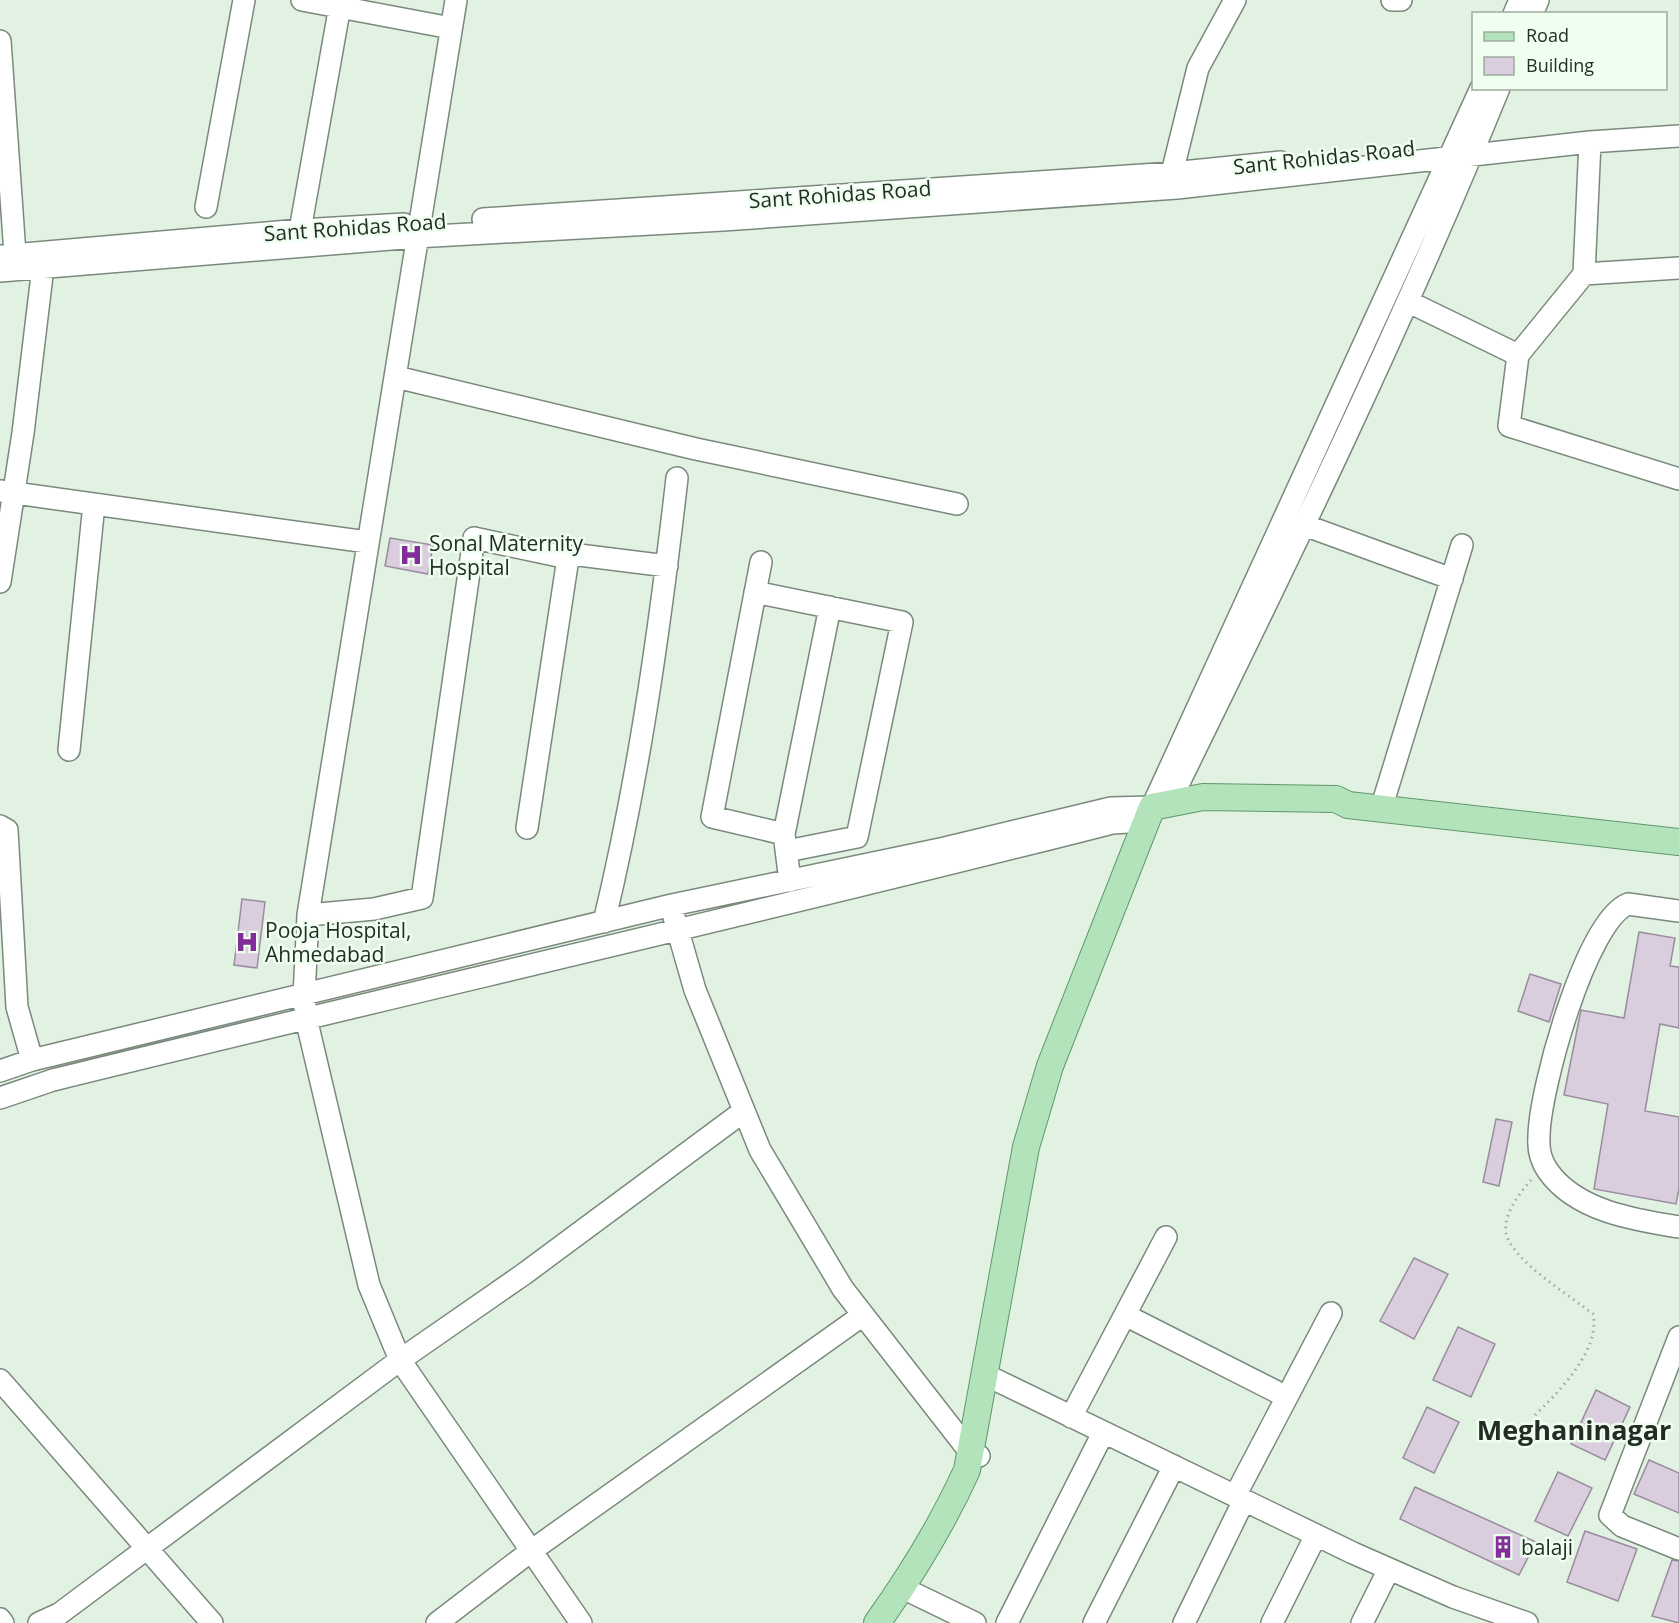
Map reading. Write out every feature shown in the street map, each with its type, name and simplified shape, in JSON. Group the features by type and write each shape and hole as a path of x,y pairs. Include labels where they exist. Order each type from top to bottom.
{"main road":[{"path":"889,1623 911,1592 953,1523 976,1472 974,1454 1026,1147 1054,1055 1158,812 1203,796 1336,799 1348,805 1679,842"},
{"path":"877,1623 917,1567 945,1519 974,1454 994,1379 1035,1149 1059,1069 1158,812"}],"street":[{"path":"206,207 244,0"},
{"path":"302,0 340,3 451,28"},
{"path":"456,0 308,915 304,996 306,1017 369,1285 400,1360 581,1623"},
{"path":"1172,173 1198,68 1235,0"},
{"path":"1392,0 1401,0"},
{"path":"300,230 340,3"},
{"path":"0,41 8,263 43,267 417,230 723,220 1177,188 1463,150 1679,136"},
{"path":"1158,812 1304,525 1409,302 1463,150 1479,90"},
{"path":"1158,812 1463,150 1498,90"},
{"name":"Sant Rohidas Road","path":"8,263 300,230 417,230 1172,173 1463,150 1679,125"},
{"path":"1590,142 1584,274 1518,356 1509,426 1679,479"},
{"path":"0,582 7,492 43,267"},
{"path":"1584,274 1679,268"},
{"path":"1409,302 1518,356"},
{"path":"396,377 696,449 957,504"},
{"path":"604,922 624,838 667,566 677,478"},
{"path":"7,492 367,542"},
{"path":"69,750 94,504"},
{"path":"1304,525 1452,579"},
{"path":"308,915 374,909 422,898 474,538 568,558 579,555 667,566"},
{"path":"1381,809 1462,545"},
{"path":"527,828 568,558"},
{"path":"755,592 902,622 856,837 786,843 712,817 755,592 761,562"},
{"path":"790,881 786,843 830,607"},
{"path":"0,1098 53,1080 306,1017 852,890 923,861 1111,808 1158,812"},
{"path":"0,826 7,830 5,899 17,1007 32,1060"},
{"path":"0,1071 32,1060 304,996 486,948 672,905 790,881 923,861"},
{"path":"1679,911 1628,904 1612,915 1575,989 1553,1054 1539,1136 1544,1165 1568,1191 1598,1207 1643,1222 1679,1227"},
{"path":"672,905 677,931 695,990 760,1150 843,1289 974,1454"},
{"path":"39,1623 59,1614 400,1360 524,1274 744,1111"},
{"path":"1071,1417 1166,1237"},
{"path":"1184,1623 1287,1397 1331,1313"},
{"path":"437,1623 531,1551 863,1315"},
{"path":"1125,1315 1287,1397"},
{"path":"1679,1337 1610,1511 1612,1520 1617,1523 1679,1549"},
{"path":"994,1379 1389,1569 1453,1597 1527,1623"},
{"path":"0,1380 212,1623"},
{"path":"1007,1623 1103,1433"},
{"path":"1094,1623 1174,1466"},
{"path":"1272,1623 1316,1535"},
{"path":"1362,1623 1389,1569"},
{"path":"911,1592 975,1623"},
{"path":"0,1619 3,1623"}],"path":[{"path":"1533,1417 1576,1369 1588,1348 1595,1323 1593,1314 1542,1275 1512,1247 1506,1232 1509,1212 1522,1191 1544,1165"}],"building":[{"path":"390,538 433,545 428,574 385,566"},
{"path":"242,899 265,902 257,968 234,965"},
{"path":"1639,932 1675,938 1670,966 1679,967 1679,1028 1660,1024 1645,1111 1679,1117 1679,1189 1676,1204 1594,1189 1608,1104 1564,1095 1581,1010 1624,1018"},
{"path":"1530,974 1561,984 1549,1022 1518,1011"},
{"path":"1496,1119 1512,1122 1499,1186 1483,1182"},
{"path":"1414,1258 1448,1274 1414,1339 1380,1321"},
{"path":"1458,1327 1495,1344 1471,1397 1433,1380"},
{"path":"1596,1390 1630,1407 1605,1460 1571,1444"},
{"path":"1427,1407 1459,1422 1434,1473 1403,1458"},
{"path":"1649,1460 1679,1473 1679,1513 1634,1494"},
{"path":"1558,1472 1592,1488 1568,1536 1535,1521"},
{"path":"1415,1487 1536,1542 1519,1575 1400,1519"},
{"path":"1585,1531 1637,1549 1618,1601 1567,1582"},
{"path":"1672,1560 1679,1561 1679,1623 1652,1616"}],"place":[{"name":"Sonal Maternity Hospital","path":"411,555"},
{"name":"Pooja Hospital, Ahmedabad","path":"247,942"},
{"name":"balaji","path":"1503,1547"}],"district":[{"name":"Meghaninagar","path":"1574,1429"}]}
